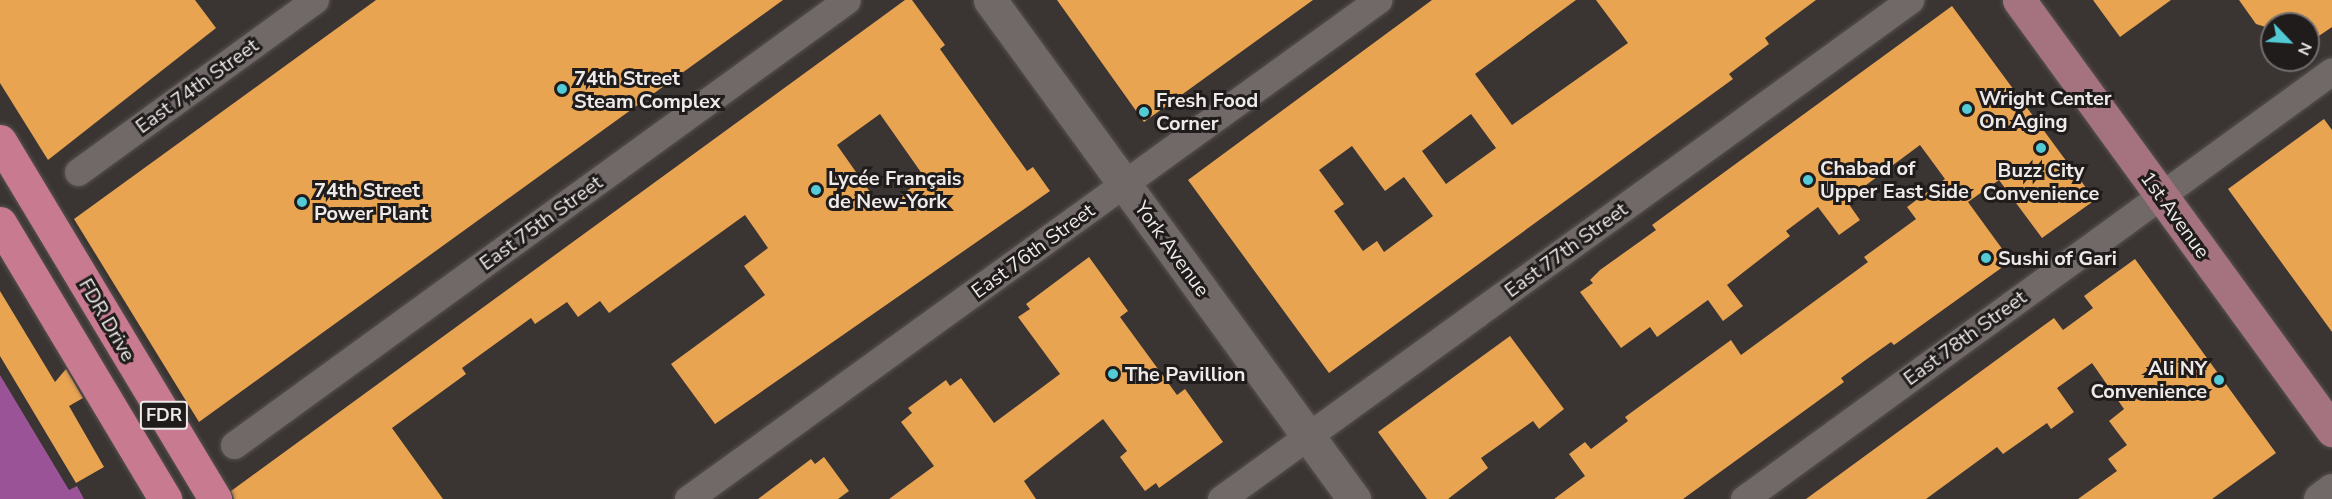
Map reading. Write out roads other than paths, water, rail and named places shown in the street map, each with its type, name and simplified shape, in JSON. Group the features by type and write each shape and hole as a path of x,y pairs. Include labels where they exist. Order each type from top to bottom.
{"highway":[{"name":"FDR Drive","path":"0,141 215,499"},
{"name":"FDR Drive","path":"0,223 165,499"}],"main road":[{"name":"York Avenue","path":"990,0 1354,499"},
{"name":"1st Avenue","path":"2019,0 2332,430"},
{"path":"2320,499 2332,489"}],"street":[{"name":"East 74th Street","path":"78,172 315,0"},
{"name":"East 75th Street","path":"234,445 847,0"},
{"name":"East 76th Street","path":"687,499 1125,185 1378,0"},
{"name":"East 77th Street","path":"1221,499 1910,0"},
{"name":"East 78th Street","path":"1744,499 2332,71"}],"place":[{"name":"74th Street Steam Complex","path":"562,89"},
{"name":"Wright Center On Aging","path":"1967,109"},
{"name":"Fresh Food Corner","path":"1144,112"},
{"name":"Buzz City Convenience","path":"2041,148"},
{"name":"Chabad of Upper East Side","path":"1808,180"},
{"name":"Lycée Français de New-York","path":"816,190"},
{"name":"74th Street Power Plant","path":"302,202"},
{"name":"Sushi of Gari","path":"1986,258"},
{"name":"The Pavillion","path":"1113,374"},
{"name":"Ali NY Convenience","path":"2219,380"}]}
